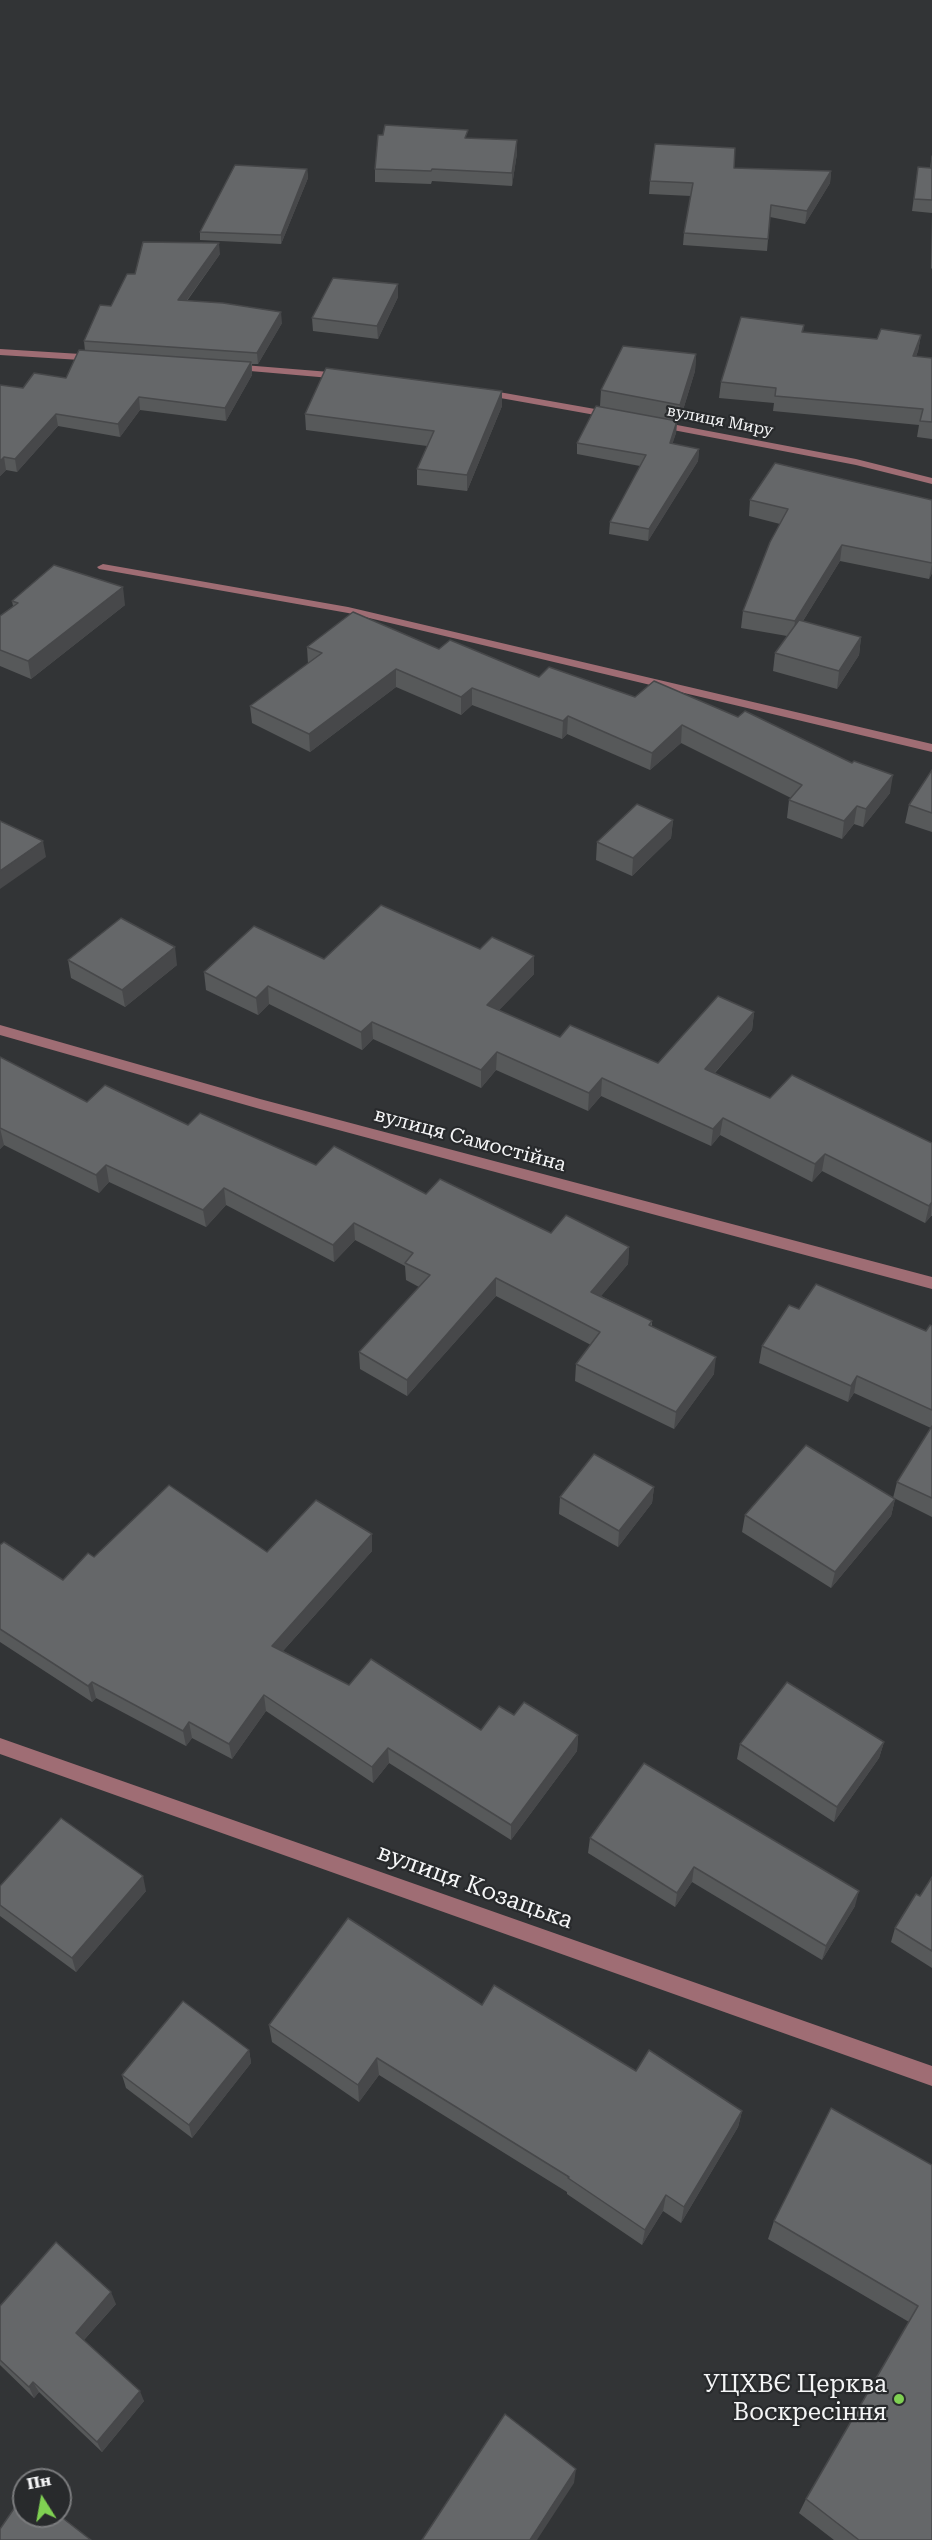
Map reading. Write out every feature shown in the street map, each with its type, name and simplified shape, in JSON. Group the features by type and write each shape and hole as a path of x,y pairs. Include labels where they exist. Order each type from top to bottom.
{"street":[{"path":"0,352 103,358"},
{"path":"218,366 356,378"},
{"path":"474,391 625,418"},
{"name":"вулиця Миру","path":"648,422 856,462 932,481"},
{"path":"103,567 348,610 932,748"},
{"name":"вулиця Самостійна","path":"0,1030 260,1104 932,1283"},
{"name":"вулиця Козацька","path":"0,1746 932,2076"}],"building":[{"path":"385,125 468,130 465,138 517,140 512,173 375,169 378,135 383,135"},
{"path":"655,144 735,148 734,168 831,171 807,211 771,205 768,239 684,233 693,183 650,181"},
{"path":"932,156 932,200 914,199 918,167 931,168"},
{"path":"235,165 307,169 281,235 200,232"},
{"path":"143,242 219,243 178,300 223,303 281,312 257,353 84,341 100,305 111,306 127,274 135,274"},
{"path":"333,278 398,284 377,326 312,318"},
{"path":"741,317 804,325 802,332 877,339 881,329 921,335 913,356 932,358 932,422 920,421 923,409 775,396 776,388 721,382"},
{"path":"623,346 696,354 680,405 601,390"},
{"path":"79,350 251,362 225,408 139,397 118,424 56,414 15,459 4,457 0,461 0,385 23,388 34,373 66,378"},
{"path":"326,368 502,391 467,475 417,469 434,431 305,414"},
{"path":"596,406 677,421 670,443 699,449 649,529 610,522 646,455 577,443"},
{"path":"775,463 932,500 932,563 842,545 795,621 743,611 770,542 788,509 750,500"},
{"path":"54,565 123,587 28,661 0,650 0,616 18,603 12,601"},
{"path":"353,612 439,649 450,640 539,677 549,667 635,697 654,681 738,717 745,711 852,763 854,761 893,775 866,809 857,806 844,821 789,800 802,785 682,725 652,753 568,716 563,721 472,688 461,697 396,669 309,734 250,706 322,653 307,647"},
{"path":"799,620 861,637 839,671 775,653"},
{"path":"932,770 932,813 909,805"},
{"path":"637,804 673,820 633,858 597,842"},
{"path":"0,821 43,841 0,871"},
{"path":"381,905 480,949 492,937 534,956 487,1005 560,1037 570,1025 658,1063 718,996 754,1012 705,1069 770,1098 792,1075 932,1143 932,1202 929,1206 825,1154 815,1164 723,1118 713,1129 602,1078 589,1093 497,1052 481,1070 372,1022 361,1032 268,986 256,998 204,972 254,926 324,959"},
{"path":"121,918 175,947 122,990 68,960"},
{"path":"0,1057 87,1102 105,1085 188,1125 200,1113 316,1165 334,1146 426,1194 440,1179 551,1233 566,1215 629,1247 591,1292 652,1321 649,1325 716,1357 676,1412 576,1364 600,1332 496,1278 407,1380 359,1352 430,1275 405,1263 413,1253 354,1223 333,1245 224,1188 203,1210 106,1165 96,1175 0,1128"},
{"path":"816,1284 926,1331 930,1325 932,1326 932,1410 857,1376 851,1386 762,1346 789,1305 799,1309"},
{"path":"932,1426 932,1498 897,1482"},
{"path":"806,1445 895,1499 835,1572 745,1515"},
{"path":"594,1454 654,1487 619,1531 560,1497"},
{"path":"169,1485 267,1552 316,1500 372,1534 272,1646 349,1685 371,1659 481,1730 499,1706 514,1715 524,1702 578,1735 511,1825 388,1748 372,1767 264,1695 229,1744 189,1722 183,1731 92,1682 88,1686 0,1629 0,1545 4,1542 63,1580 88,1553 94,1557"},
{"path":"787,1682 884,1742 837,1807 740,1744"},
{"path":"644,1763 859,1891 826,1946 694,1867 677,1893 590,1838"},
{"path":"61,1818 143,1876 72,1958 0,1905 0,1886"},
{"path":"932,1877 932,1951 895,1928 916,1894 920,1896"},
{"path":"348,1918 482,2005 494,1985 636,2071 649,2050 742,2111 684,2207 666,2195 645,2230 569,2177 377,2058 358,2085 269,2025"},
{"path":"183,2001 249,2050 189,2125 122,2075"},
{"path":"831,2108 932,2165 932,2540 859,2540 806,2499 918,2306 774,2221"},
{"path":"56,2242 111,2292 76,2333 140,2391 97,2442 33,2382 29,2387 0,2360 0,2306"},
{"path":"505,2414 576,2469 530,2540 422,2540"},
{"path":"12,2512 12,2528 72,2528 72,2525 91,2540 0,2540 0,2529"}],"place":[{"name":"УЦХВЄ Церква Воскресіння","path":"899,2399"}]}
